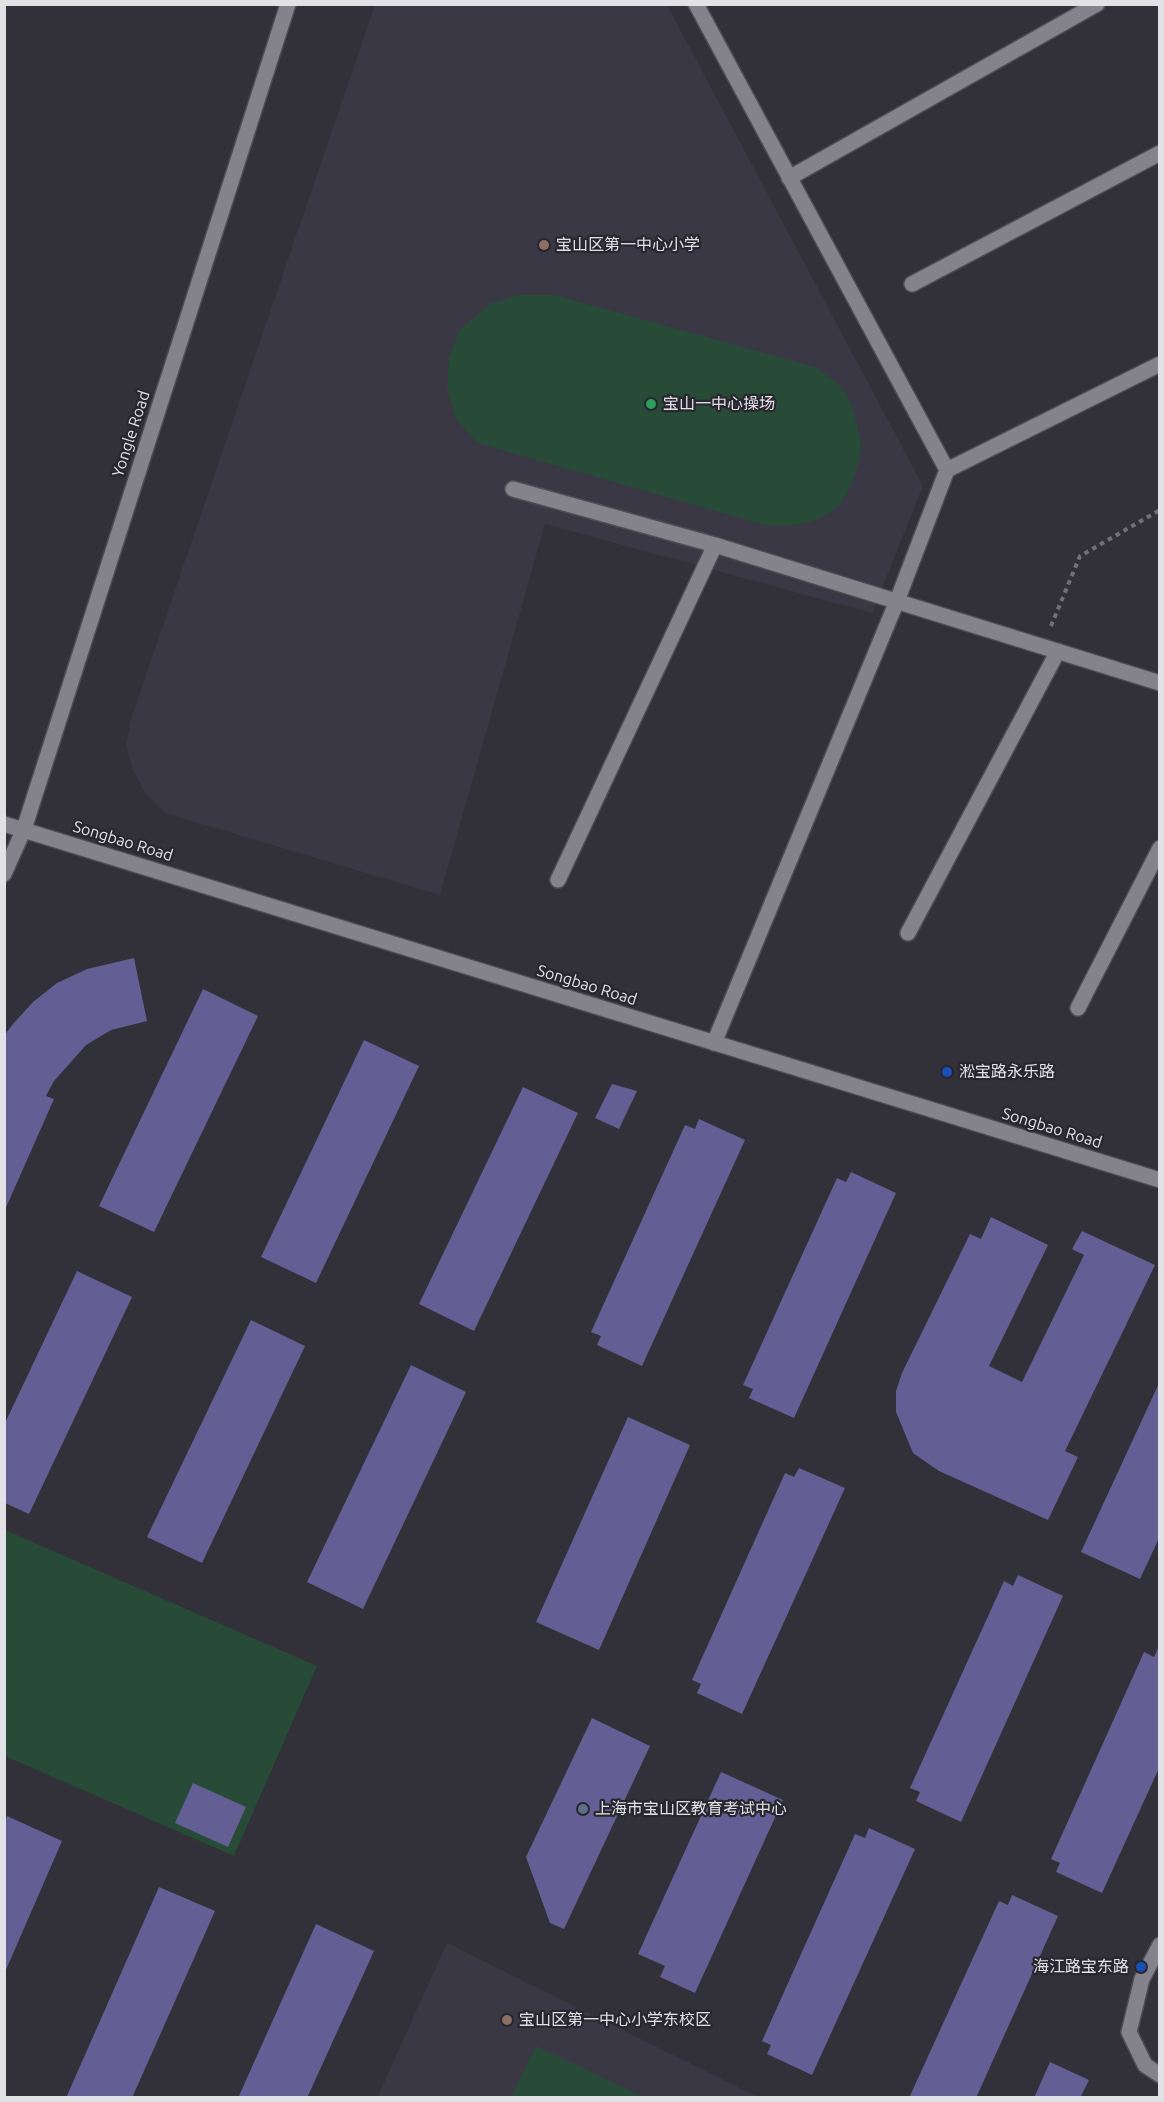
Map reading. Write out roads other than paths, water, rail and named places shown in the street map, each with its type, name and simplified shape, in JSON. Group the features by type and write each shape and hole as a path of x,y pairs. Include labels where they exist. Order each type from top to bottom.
{"main road":[{"name":"Yongle Road","path":"4,874 24,829 288,4"},
{"path":"696,4 947,470"},
{"path":"789,178 1097,4"},
{"path":"912,284 1160,153"},
{"path":"714,1043 897,601 947,470 1160,364"},
{"path":"513,489 715,545 1160,683"},
{"path":"558,880 715,545"},
{"path":"908,933 1050,649"},
{"name":"Songbao Road","path":"4,824 1160,1180"},
{"path":"1078,1008 1160,848"},
{"path":"1160,1945 1142,1979 1129,2032 1144,2065 1160,2075"}],"place":[{"name":"宝山区第一中心小学","path":"544,245"},
{"name":"宝山一中心操场","path":"651,404"},
{"name":"淞宝路永乐路","path":"947,1072"},
{"name":"上海市宝山区教育考试中心","path":"583,1809"},
{"name":"海江路宝东路","path":"1141,1967"},
{"name":"宝山区第一中心小学东校区","path":"507,2020"}]}
